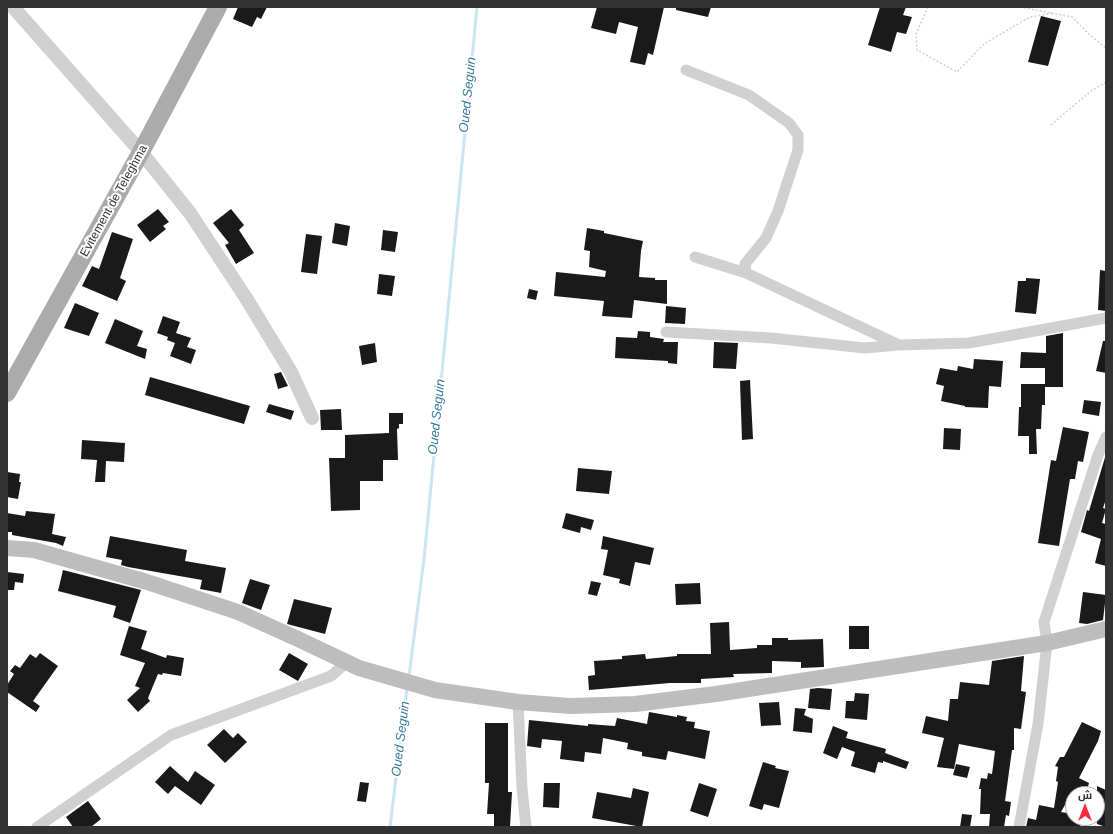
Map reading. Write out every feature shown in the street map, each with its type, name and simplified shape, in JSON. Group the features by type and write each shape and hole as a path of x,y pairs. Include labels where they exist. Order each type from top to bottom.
{"main road":[{"name":"Evitement de Teleghma","path":"7,393 141,152 218,7"},
{"path":"7,548 34,550 147,582 200,599 238,612 298,638 359,668 435,690 518,702 570,706 635,704 716,694 1047,643 1106,629"}],"street":[{"path":"13,7 141,152 190,213 246,298 291,372 312,418"},
{"path":"686,70 749,95 789,123 798,135 798,150 778,211 766,238 745,264 746,273"},
{"path":"696,257 746,273 899,345"},
{"path":"666,332 771,338 864,348 899,345 969,343 1106,318"},
{"path":"1019,827 1038,724 1047,643 1044,622 1098,455 1106,437"},
{"path":"38,827 171,735 331,676 347,662"},
{"path":"518,702 522,788 526,827"}],"path":[{"path":"928,7 916,34 916,50 957,72 984,44 1030,17 1054,13"},
{"path":"1020,7 1072,17 1106,48"},
{"path":"1051,125 1091,91 1106,82"},
{"path":"1094,827 1106,802"}],"building":[{"path":"238,7 267,7 261,19 257,17 252,27 233,19"},
{"path":"597,7 664,7 653,55 648,53 645,65 630,62 638,27 619,22 616,34 591,28"},
{"path":"676,7 711,7 708,17 676,10"},
{"path":"880,7 906,7 903,15 912,17 906,34 897,32 891,52 868,45"},
{"path":"1041,16 1061,21 1048,66 1028,62"},
{"path":"158,209 169,222 163,226 166,229 150,242 137,225"},
{"path":"231,209 244,225 239,230 254,253 236,264 225,245 229,243 213,223"},
{"path":"335,223 350,226 347,246 332,243"},
{"path":"587,228 643,241 639,277 655,278 655,280 667,280 667,304 634,300 632,318 602,316 604,301 554,296 556,272 605,277 606,271 589,267 590,251 584,250"},
{"path":"383,230 398,232 395,252 381,250"},
{"path":"112,232 133,239 120,278 126,281 117,301 82,286 92,266 99,269"},
{"path":"306,234 322,236 317,274 301,272"},
{"path":"1100,270 1106,271 1106,311 1098,310"},
{"path":"379,274 395,276 392,296 377,294"},
{"path":"1026,278 1040,279 1036,314 1015,312 1018,281 1026,281"},
{"path":"529,289 538,291 536,300 527,298"},
{"path":"75,303 99,313 89,336 64,328"},
{"path":"666,306 686,308 685,324 665,323"},
{"path":"163,316 180,322 176,333 191,338 187,347 196,350 191,364 170,356 175,343 167,340 168,337 157,333"},
{"path":"115,319 143,331 137,346 147,349 145,359 105,343"},
{"path":"638,331 650,332 650,337 664,339 663,342 678,342 677,364 668,363 668,361 615,358 616,337 637,338"},
{"path":"1063,333 1063,387 1045,387 1045,368 1020,368 1021,352 1046,353 1046,336"},
{"path":"1103,341 1106,341 1106,373 1096,371"},
{"path":"714,342 738,343 736,369 713,368"},
{"path":"375,343 377,362 362,365 359,346"},
{"path":"974,359 1003,361 1001,387 989,386 988,408 965,407 941,401 944,386 936,384 940,368 957,371 958,366 973,369"},
{"path":"281,372 288,386 278,389 274,374"},
{"path":"150,377 250,406 244,424 145,395"},
{"path":"750,380 753,439 742,440 740,381"},
{"path":"1021,384 1045,384 1045,405 1042,405 1041,429 1036,429 1037,454 1029,454 1029,436 1018,436 1019,407 1021,407"},
{"path":"1084,400 1101,402 1099,416 1082,413"},
{"path":"269,404 294,411 291,420 266,412"},
{"path":"341,409 342,430 321,430 320,410"},
{"path":"389,413 403,413 403,424 399,424 399,428 397,429 398,460 383,460 383,481 360,481 360,510 331,511 329,458 345,458 345,435 389,433"},
{"path":"1063,427 1089,432 1083,462 1078,461 1075,479 1070,479 1059,546 1038,543 1051,460 1056,461"},
{"path":"944,428 961,429 960,450 943,449"},
{"path":"82,440 125,443 124,462 106,461 105,482 95,482 97,460 81,459"},
{"path":"1106,454 1106,499 1103,508 1106,509 1102,523 1106,524 1106,566 1095,563 1101,539 1081,532 1087,510 1089,511"},
{"path":"578,468 612,471 609,494 576,491"},
{"path":"7,472 20,474 19,482 21,482 18,499 7,497"},
{"path":"26,511 55,514 52,534 66,537 63,546 56,543 12,535 12,532 7,532 7,513 25,516"},
{"path":"566,513 594,520 591,530 581,527 580,533 562,528"},
{"path":"110,536 187,550 185,561 226,568 221,593 200,589 202,580 121,565 122,560 106,557"},
{"path":"603,536 654,548 650,565 635,562 630,586 619,583 620,579 603,575 608,550 601,549"},
{"path":"63,570 141,590 130,623 113,617 116,606 58,591"},
{"path":"7,572 24,574 23,583 15,582 14,590 7,590"},
{"path":"250,579 270,585 261,610 242,603"},
{"path":"591,581 601,583 597,596 588,594"},
{"path":"700,583 701,604 676,605 675,584"},
{"path":"1083,592 1106,595 1103,620 1087,624 1079,623"},
{"path":"294,599 332,608 325,634 287,624"},
{"path":"729,622 730,650 757,648 757,645 772,645 772,638 788,638 788,640 823,639 824,667 801,668 801,662 772,661 772,673 733,674 734,677 701,679 701,683 670,683 589,690 588,676 595,675 594,661 622,659 622,656 645,654 646,659 677,656 677,654 711,654 710,623"},
{"path":"129,626 147,631 141,649 166,658 167,655 184,658 181,676 163,673 162,675 158,674 148,698 150,701 138,712 127,700 140,688 135,686 145,663 120,655"},
{"path":"849,626 869,626 869,649 849,649"},
{"path":"40,653 58,666 33,701 40,706 36,712 7,692 7,685 14,674 10,671 15,665 20,668 30,654 36,658"},
{"path":"289,653 308,664 298,681 279,670"},
{"path":"1024,656 1021,691 1026,692 1021,729 1014,728 1014,750 1012,750 1005,801 1011,802 1009,816 1006,815 1004,827 989,827 990,814 980,814 981,789 979,789 981,778 987,779 988,773 992,774 995,751 959,744 954,769 937,767 944,738 922,733 926,716 948,721 950,699 958,699 960,682 989,685 992,661"},
{"path":"810,689 832,689 830,710 808,708"},
{"path":"855,693 869,694 867,720 845,718 846,701 854,701"},
{"path":"779,702 781,725 761,726 759,703"},
{"path":"795,708 806,709 804,715 813,719 812,733 793,731"},
{"path":"649,712 677,717 677,715 687,717 686,721 695,722 694,728 710,731 705,759 668,751 666,760 642,756 642,752 627,749 628,743 603,738 601,754 585,752 584,762 560,759 562,741 542,739 541,748 527,746 529,720 588,726 588,724 615,726 617,718 647,724"},
{"path":"1082,722 1101,731 1098,741 1079,778 1089,783 1088,786 1065,786 1065,805 1061,812 1065,813 1065,826 1080,827 1026,827 1028,818 1036,820 1039,805 1054,808 1058,782 1056,781 1058,767 1055,766 1060,757 1064,757"},
{"path":"485,723 508,723 508,792 512,792 510,827 494,827 494,814 487,814 489,783 485,783"},
{"path":"833,726 848,732 846,738 886,749 885,753 909,762 906,769 883,761 883,763 878,762 875,773 851,766 855,752 842,747 837,759 823,753"},
{"path":"224,729 233,738 238,733 247,742 225,763 207,745"},
{"path":"763,762 776,766 775,768 789,771 779,808 764,804 762,810 749,806"},
{"path":"956,764 970,767 967,778 953,775"},
{"path":"170,766 188,782 195,771 215,785 201,805 175,786 168,794 155,782"},
{"path":"360,782 369,783 366,802 357,801"},
{"path":"544,783 560,783 559,808 543,807"},
{"path":"699,783 717,789 708,817 690,811"},
{"path":"633,788 649,792 642,827 592,818 597,792 631,798"},
{"path":"1105,790 1106,790 1106,827 1103,826 1105,826"},
{"path":"88,801 101,819 91,827 73,827 66,817"},
{"path":"962,814 972,815 970,827 960,827"}],"waterway":[{"name":"Oued Seguin","path":"409,676 424,559 477,7"},
{"name":"Oued Seguin","path":"390,827 407,688"}]}
